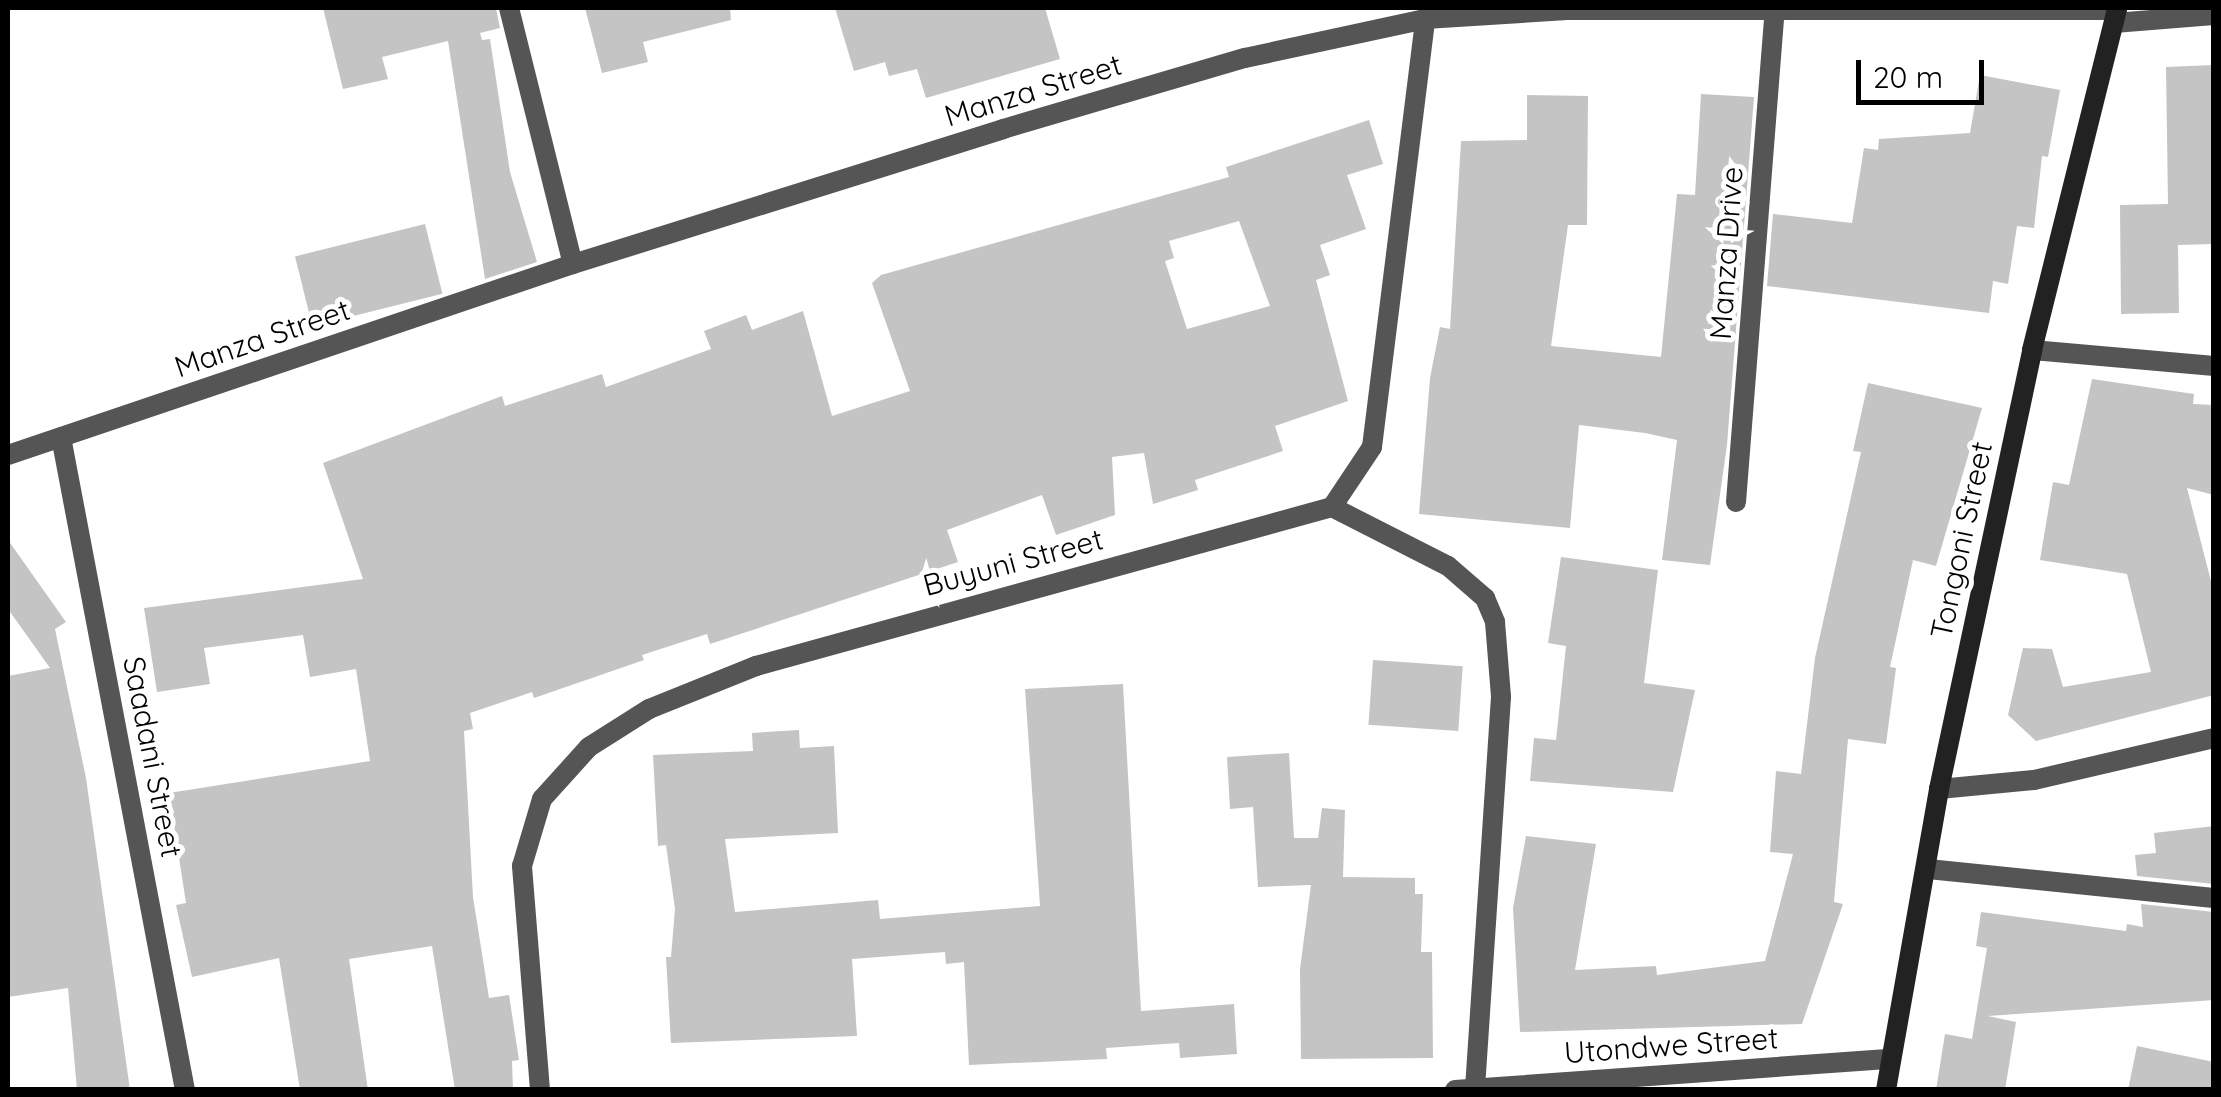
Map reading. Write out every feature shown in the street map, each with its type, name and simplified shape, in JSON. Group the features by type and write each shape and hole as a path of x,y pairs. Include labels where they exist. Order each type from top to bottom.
{"street":[{"path":"510,8 573,264"},
{"name":"Manza Street","path":"8,455 573,264 1208,68 1425,19 1775,8 2214,15"},
{"name":"Manza Drive","path":"1736,502 1775,8"},
{"name":"Tongoni Street","path":"1886,1090 1928,869 1939,788 2032,350 2116,13"},
{"path":"1425,19 1372,447 1332,507 1448,566 1485,598 1494,622 1501,697 1474,1088"},
{"path":"2032,350 2214,366"},
{"name":"Saadani Street","path":"61,437 185,1090"},
{"name":"Buyuni Street","path":"540,1090 522,866 542,800 589,747 650,708 756,666 1332,507"},
{"path":"1939,788 2034,780 2214,738"},
{"path":"1928,869 2214,898"},
{"name":"Utondwe Street","path":"1454,1090 1891,1059"}],"building":[{"path":"323,8 496,8 500,28 480,33 482,40 490,39 510,172 537,262 485,279 448,41 382,57 388,79 343,89"},
{"path":"585,8 730,8 731,20 643,42 648,62 602,73"},
{"path":"835,8 1045,8 1060,59 926,98 917,69 889,76 885,62 854,71"},
{"path":"2214,65 2214,244 2178,245 2179,313 2121,314 2120,205 2168,204 2166,67"},
{"path":"1980,75 2060,90 2048,157 2042,156 2034,228 2017,226 2008,284 1993,281 1989,313 1767,286 1773,214 1852,223 1864,148 1878,150 1879,139 1970,133"},
{"path":"1701,94 1754,97 1727,445 1710,565 1662,560 1677,440 1645,433 1579,425 1570,528 1419,514 1430,378 1440,327 1450,329 1461,141 1527,140 1527,95 1588,96 1587,225 1568,225 1551,346 1661,357 1677,194 1695,195"},
{"path":"1369,120 1383,164 1347,175 1366,229 1320,245 1330,275 1316,280 1348,401 1275,426 1283,451 1195,480 1198,490 1153,504 1144,453 1112,457 1115,515 1056,535 1042,495 947,530 958,562 710,644 707,634 534,698 532,692 470,713 473,729 464,731 473,897 489,998 509,995 519,1060 512,1061 513,1090 455,1090 432,946 349,959 368,1090 300,1090 279,958 192,977 176,905 186,903 169,793 370,761 356,669 310,677 303,635 204,648 210,684 157,692 144,608 363,579 323,463 502,396 505,406 602,374 606,387 711,349 704,331 746,315 752,330 803,311 832,416 910,391 872,283 881,275 1229,177 1226,167","holes":["1239,221 1270,306 1187,329 1165,261 1174,258 1169,241"]},
{"path":"425,224 442,294 312,326 295,256"},
{"path":"2092,379 2194,394 2193,404 2214,405 2214,495 2187,488 2214,593 2214,695 2036,741 2008,715 2023,648 2052,649 2063,687 2151,672 2127,574 2040,560 2053,482 2069,485"},
{"path":"1868,383 1982,408 1936,566 1913,560 1890,667 1896,668 1886,744 1848,739 1834,902 1843,904 1802,1024 1520,1032 1513,908 1526,836 1596,844 1575,970 1656,966 1657,975 1765,961 1793,854 1770,852 1776,771 1801,774 1815,658 1861,452 1853,451"},
{"path":"8,540 66,622 55,629 86,778 130,1090 77,1090 68,988 8,997 8,676 50,668 8,609"},
{"path":"1561,557 1658,570 1644,683 1695,690 1673,792 1530,781 1534,738 1556,740 1566,646 1548,643"},
{"path":"1373,660 1463,666 1458,731 1368,725"},
{"path":"1123,684 1141,1011 1234,1004 1237,1054 1180,1058 1179,1043 1106,1048 1107,1059 969,1065 964,962 946,964 945,952 852,959 857,1036 671,1043 666,957 671,957 675,909 666,845 658,846 653,755 753,751 752,733 799,730 800,748 834,746 838,833 725,839 735,912 878,900 880,919 1040,906 1025,689"},
{"path":"1289,753 1294,838 1318,838 1322,808 1345,810 1343,877 1415,878 1415,894 1423,894 1421,952 1432,952 1433,1058 1301,1059 1300,969 1311,885 1258,887 1253,807 1230,809 1227,757"},
{"path":"2214,826 2214,884 2137,876 2135,855 2156,853 2154,833"},
{"path":"2141,904 2214,912 2214,1000 1988,1016 2016,1022 2005,1090 1936,1090 1945,1034 1972,1039 1987,948 1976,946 1981,912 2126,931 2127,924 2143,927"},
{"path":"2137,1046 2214,1062 2214,1090 2128,1090"}]}
